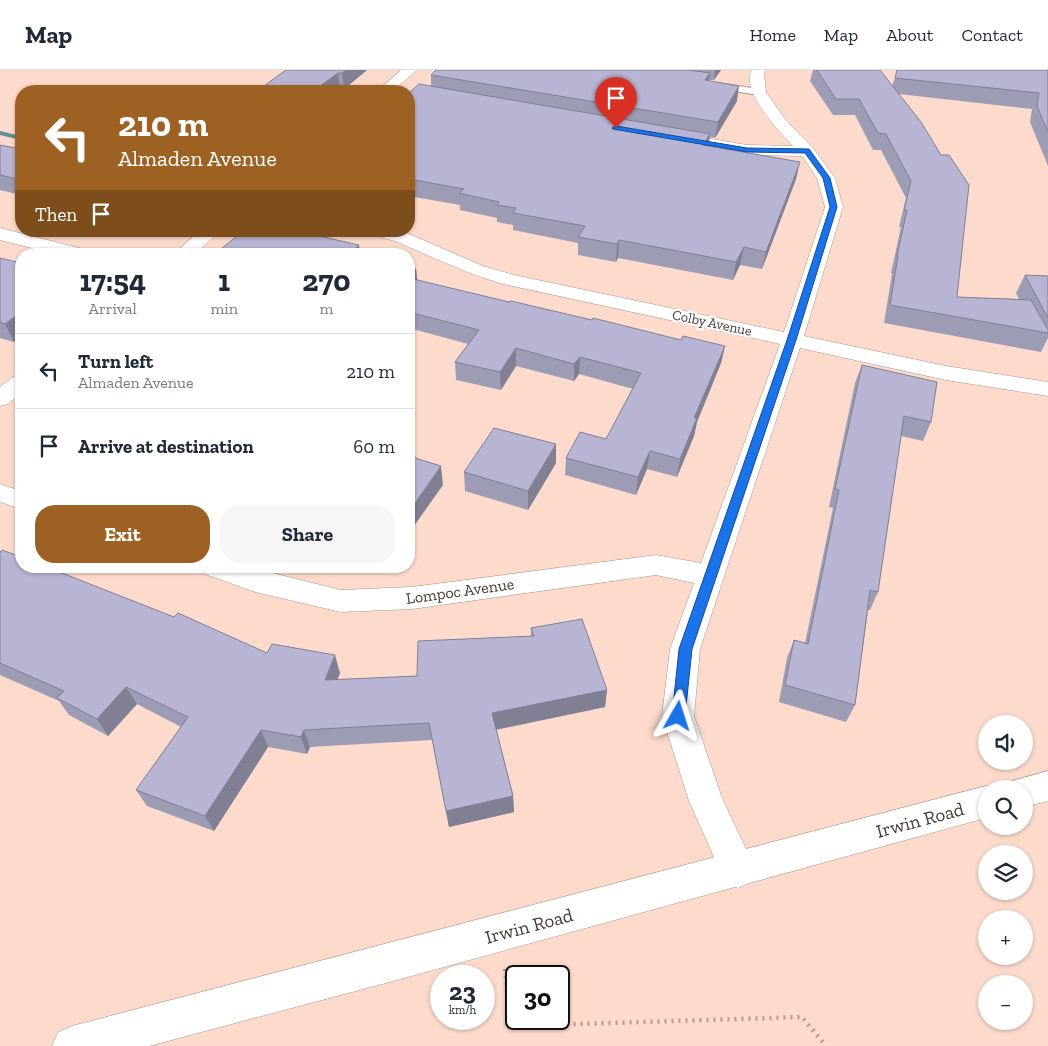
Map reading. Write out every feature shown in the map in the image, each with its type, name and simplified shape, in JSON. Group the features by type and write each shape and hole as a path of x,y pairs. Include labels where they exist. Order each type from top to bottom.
{"street":[{"path":"391,85 410,70"},
{"path":"738,870 706,802 678,716 686,649 792,340 834,207 826,178 806,151 779,122 759,81"},
{"path":"652,134 747,150 806,151"},
{"path":"0,234 56,248"},
{"path":"190,248 204,237"},
{"name":"Colby Avenue","path":"401,237 476,270 510,280 946,373 1048,389"},
{"path":"0,399 15,387"},
{"path":"0,493 15,498"},
{"name":"Lompoc Avenue","path":"232,573 254,581 341,601 412,598 656,565 711,576"},
{"path":"1033,790 1048,786"},
{"name":"Irwin Road","path":"72,1046 500,934 978,804"}],"lane":[{"path":"710,85 759,81"}],"path":[{"path":"500,934 512,1026 802,1017 826,1046"}],"building":[{"path":"286,70 346,70 338,73 321,85 265,85"},
{"path":"436,70 688,70 710,73 705,80 739,86 718,122 431,75"},
{"path":"817,70 880,70 921,122 941,155 949,155 969,185 957,297 1031,300 1048,333 890,305 897,256 907,210 904,210 911,181 886,134 878,133 859,99 836,99"},
{"path":"897,70 1048,70 1048,132 1037,106 1039,93 895,78"},
{"path":"419,84 710,134 703,145 800,162 766,252 744,247 736,262 619,240 617,244 578,237 585,226 513,213 516,208 497,205 499,202 459,193 464,189 415,180 415,88"},
{"path":"0,145 15,148 15,179 0,175"},
{"path":"236,237 324,237 359,245 356,248 222,248"},
{"path":"0,258 15,262 15,316 5,324 0,322"},
{"path":"1025,275 1048,276 1048,318"},
{"path":"415,279 592,320 593,318 681,340 683,336 725,346 694,418 697,418 680,459 650,451 638,477 566,458 580,432 606,439 641,373 580,357 574,364 516,348 500,372 455,362 479,330 415,314"},
{"path":"862,365 937,382 931,422 904,416 878,592 870,590 855,705 785,685 794,640 808,644 839,490 835,489"},
{"path":"494,428 556,444 528,491 464,472"},
{"path":"415,458 441,466 415,503"},
{"path":"2,550 15,555 15,573 62,573 174,617 178,613 267,653 272,644 335,655 325,680 417,676 418,641 534,636 531,628 582,619 607,690 492,713 513,796 446,811 429,723 304,730 301,737 261,730 205,816 136,790 188,717 126,687 97,719 57,698 64,691 0,663 0,552"}],"waterway":[{"path":"0,133 15,137"}],"route":[{"path":"616,128 747,150 774,152 806,151 826,178 834,207 792,340 686,649 678,716"}]}
